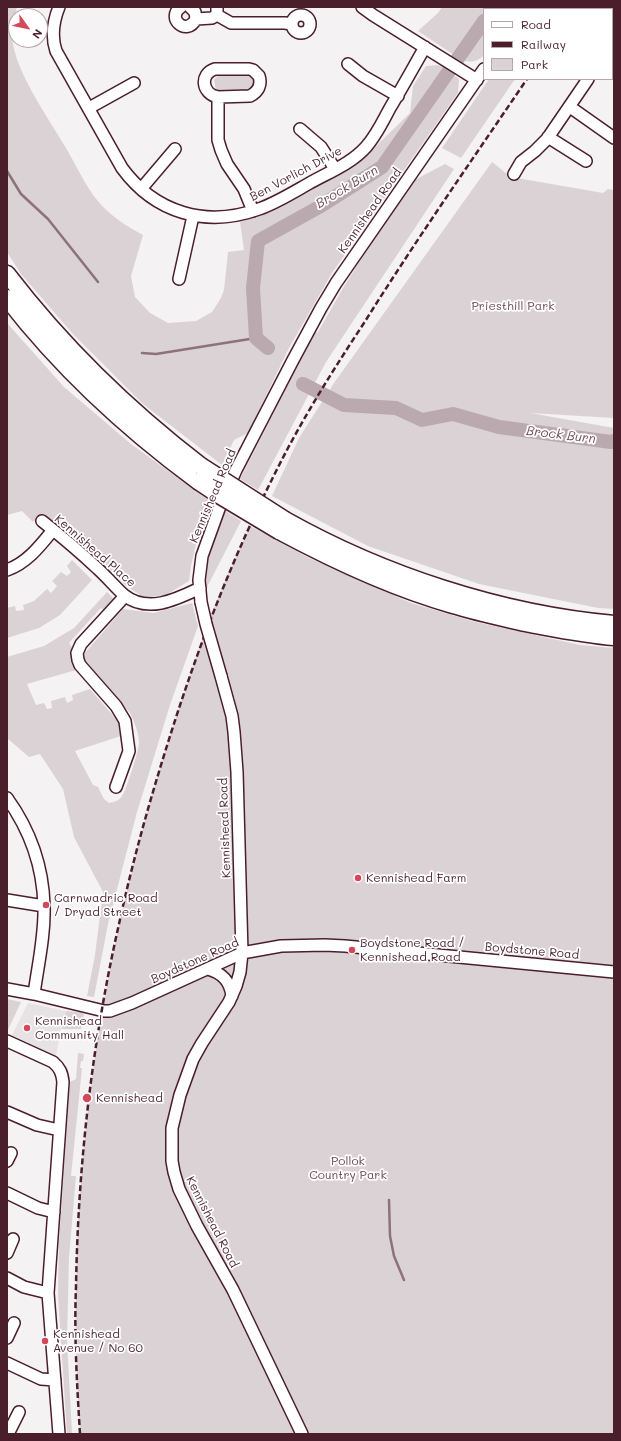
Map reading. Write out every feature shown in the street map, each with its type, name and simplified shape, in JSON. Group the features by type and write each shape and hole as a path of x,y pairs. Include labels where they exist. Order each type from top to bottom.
{"highway":[{"path":"7,274 52,329 100,380 200,473"},
{"path":"7,298 50,350 93,395 136,433 282,525 321,553 371,576 452,605 558,630 614,638"},
{"path":"282,525 326,541 397,572 462,594 540,613 614,624"}],"street":[{"name":"Ben Vorlich Drive","path":"59,7 53,24 54,44 59,58 122,168 130,179 154,199 166,206 193,216 225,218 240,216 269,205 358,155 370,142 425,47"},
{"path":"181,7 176,12 175,17 177,23 186,27 190,26 196,19 212,18 217,11 232,23 280,22 291,24"},
{"path":"190,7 195,12 196,19"},
{"path":"362,7 477,80"},
{"path":"348,64 364,76 398,96"},
{"path":"249,69 253,70 260,76 261,84 255,94 250,96 218,96 209,94 205,87 205,78 210,70 249,69"},
{"name":"Kennishead Road","path":"302,1434 233,1290 182,1196 174,1172 171,1150 172,1128 180,1095 193,1059 232,996 238,979 242,953 237,772 234,732 230,709 201,602 200,588 202,556 219,508 240,463 321,308 355,255 483,71"},
{"path":"514,174 521,162 548,138 587,80"},
{"path":"89,108 134,83"},
{"path":"218,96 218,134 221,150 227,164 244,189 253,211"},
{"path":"570,107 614,138"},
{"path":"300,129 321,147 335,169"},
{"path":"548,138 586,161"},
{"path":"141,189 176,149"},
{"path":"179,279 193,216"},
{"name":"Kennishead Place","path":"42,521 98,569 125,596 134,601 158,604 177,599 200,588"},
{"path":"7,570 33,554 53,530"},
{"path":"116,787 129,751 125,721 116,706 83,668 78,660 77,653 81,644 125,596"},
{"path":"7,798 22,821 33,846 40,872 44,906 42,943 34,994"},
{"path":"7,900 44,906"},
{"name":"Boydstone Road","path":"7,989 110,1011 132,1004 242,953 281,946 325,945 614,972"},
{"path":"208,969 216,971 227,980 231,988 232,996"},
{"path":"7,1041 53,1062 62,1074 63,1082 48,1293 59,1434"},
{"path":"7,1112 37,1125 59,1130"},
{"path":"7,1193 38,1208 54,1212"},
{"path":"7,1253 13,1239"},
{"path":"7,1278 24,1287 48,1293"},
{"path":"7,1338 14,1324"},
{"path":"7,1363 41,1379 55,1380"},
{"path":"8,1434 19,1412"}],"shaded area":[{"path":"28,1003 66,1011 56,1056 12,1035"}],"green space":[{"path":"7,7 17,7 8,8 8,48 14,48 25,79 33,94 97,200 112,215 143,235 131,276 135,297 150,313 168,323 196,321 212,312 224,290 228,252 244,250 240,222 282,205 349,166 372,150 410,113 413,86 426,66 441,65 459,79 458,93 332,273 289,348 248,433 234,440 222,465 143,404 72,333 21,274 7,252"},
{"path":"442,7 525,7 483,8 483,56 474,61 463,61 418,31 438,13"},
{"path":"249,73 254,82 250,91 218,92 216,90 214,80 219,74"},
{"path":"488,80 514,80 461,158 442,148"},
{"name":"Priesthill Park","path":"492,162 511,177 603,193 608,189 614,190 614,418 530,413 614,428 614,609 598,608 479,584 368,546 272,496 299,438 334,383"},
{"path":"445,164 454,169 326,362 258,490 240,479 314,334 318,332 343,288 409,183"},
{"path":"7,323 64,387 131,444 211,502 200,527 189,581 166,595 145,598 125,585 82,539 74,544 41,514 33,522 22,511 7,515"},
{"path":"224,510 241,521 205,591 206,565 212,537"},
{"name":"Pollok Country Park","path":"250,526 307,557 411,603 472,621 580,645 614,648 614,1434 80,1434 76,1325 79,1219 84,1148 92,1079 103,1009 116,940 132,871 170,736 214,608 224,582"},
{"path":"72,560 92,580 60,615 39,628 7,638 7,608 15,606 16,611 24,610 23,605 34,601 47,589 51,593 57,586 52,581 61,572 67,576 71,572 67,566"},
{"path":"107,592 113,598 112,603 105,611 101,608 69,643 73,649 72,661 76,670 27,684 36,705 44,703 47,709 52,708 51,701 65,697 67,703 73,700 72,695 90,689 116,719 120,725 121,736 75,751 93,785 98,787 104,799 109,803 115,802 121,798 124,793 137,754 139,743 138,735 135,723 130,713 85,660 84,654 123,609 154,613 192,603 198,626 170,705 137,812 108,924 94,997 87,996 95,955 103,892 74,837 63,789 40,754 29,757 7,738 7,657 44,646 74,628"},
{"path":"7,999 21,1002 7,1032"},
{"path":"66,1011 80,1012 84,1014 81,1029 62,1029"},
{"path":"78,1053 84,1054 80,1068 82,1068 71,1176 76,1176 69,1257 67,1341 72,1434 67,1434 58,1295 59,1242 70,1082 76,1079"}],"waterway":[{"name":"Brock Burn","path":"268,348 256,338 253,288 258,241 319,207 382,167 483,22"},
{"path":"7,171 21,194 48,219 98,282"},
{"path":"142,353 156,354 256,338"},
{"name":"Brock Burn","path":"303,384 344,405 396,408 422,420 453,414 499,427 611,442 614,441"},
{"path":"389,1200 390,1236 394,1256 404,1280"}],"railway":[{"path":"80,1434 75,1305 77,1241 83,1150 94,1059 109,969 130,876 156,780 183,696 209,624 238,552 270,482 288,448 334,369 444,200 526,80"}],"place":[{"name":"Kennishead Farm","path":"358,878"},
{"name":"Carnwadric Road / Dryad Street","path":"46,905"},
{"name":"Boydstone Road / Kennishead Road","path":"352,950"},
{"name":"Kennishead Community Hall","path":"27,1028"},
{"name":"Kennishead","path":"87,1098"},
{"name":"Kennishead Avenue / No 60","path":"45,1341"}]}
